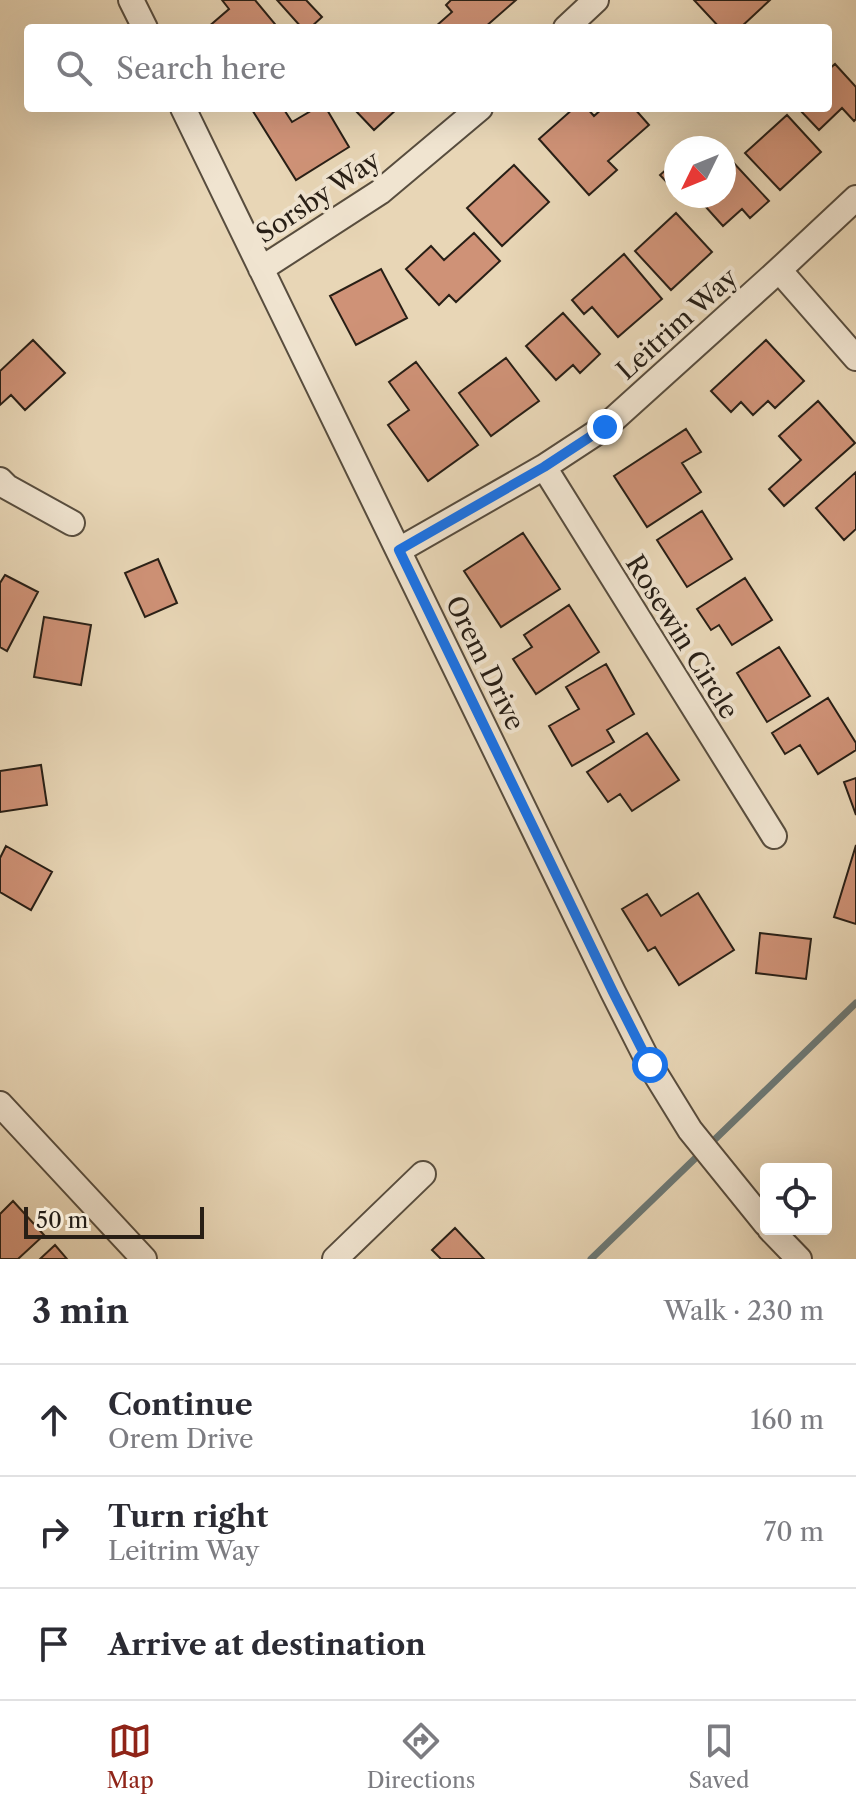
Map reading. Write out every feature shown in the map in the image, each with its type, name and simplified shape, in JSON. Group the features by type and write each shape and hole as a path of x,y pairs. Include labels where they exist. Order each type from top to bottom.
{"street":[{"path":"131,0 143,24"},
{"path":"570,24 596,0"},
{"name":"Orem Drive","path":"185,112 650,1065 690,1130 760,1217"},
{"name":"Sorsby Way","path":"261,269 380,192 475,112"},
{"name":"Leitrim Way","path":"399,550 544,467 605,427 856,198"},
{"path":"779,270 856,358"},
{"name":"Rosewin Circle","path":"544,467 774,836"},
{"path":"0,480 7,487 72,523"},
{"path":"0,1104 144,1259"},
{"path":"335,1259 423,1174"},
{"path":"776,1235 799,1259"}],"building":[{"path":"222,0 255,0 275,24 212,24 229,9"},
{"path":"277,0 306,0 322,17 314,24 298,24"},
{"path":"451,0 516,0 489,24 438,24 452,12 446,5"},
{"path":"694,0 770,0 744,24 716,24"},
{"path":"835,64 856,87 856,119 854,121 842,108 819,130 802,112 832,112 832,67"},
{"path":"254,112 286,112 292,122 309,112 328,112 349,147 296,180"},
{"path":"357,112 394,112 374,130"},
{"path":"569,112 590,112 594,116 598,112 638,112 649,125 608,161 617,170 589,195 539,139"},
{"path":"787,115 821,152 780,190 745,153"},
{"path":"514,165 549,202 502,246 467,208"},
{"path":"736,165 769,201 750,218 742,209 723,226 707,208 736,208"},
{"path":"676,213 712,252 671,290 635,251"},
{"path":"474,233 500,261 456,302 449,295 439,305 406,269 431,246 444,260"},
{"path":"624,254 662,299 618,337 592,307 584,314 572,300"},
{"path":"381,269 407,318 356,345 330,296"},
{"path":"563,313 600,354 580,373 573,365 556,380 526,346"},
{"path":"33,340 65,373 25,410 11,395 0,405 0,371"},
{"path":"766,340 804,381 775,408 768,401 753,415 741,402 731,412 711,391"},
{"path":"506,358 539,401 491,436 459,393"},
{"path":"416,362 478,445 428,481 388,425 409,410 389,382"},
{"path":"818,401 855,443 784,506 769,489 801,460 779,436"},
{"path":"686,429 701,452 682,463 701,492 647,527 614,476"},
{"path":"856,472 856,529 844,540 816,508"},
{"path":"702,511 732,559 687,587 657,540"},
{"path":"523,533 560,589 501,627 464,571"},
{"path":"158,559 177,603 145,617 125,573"},
{"path":"5,575 38,592 7,651 0,647 0,583"},
{"path":"745,578 772,620 732,645 719,625 711,630 697,609"},
{"path":"569,605 599,652 536,694 513,659 532,647 524,635"},
{"path":"44,617 91,625 81,685 34,677"},
{"path":"779,647 810,696 767,722 737,673"},
{"path":"606,664 634,714 607,730 614,742 572,766 549,726 579,709 566,687"},
{"path":"828,698 856,743 856,750 818,774 800,745 785,754 772,733"},
{"path":"647,733 679,780 632,811 620,794 608,802 587,772"},
{"path":"41,765 47,805 0,812 0,771"},
{"path":"856,778 856,815 844,782"},
{"path":"856,845 856,924 834,917"},
{"path":"6,846 52,872 31,910 0,892 0,858"},
{"path":"698,893 734,950 679,985 655,947 648,951 622,909 647,894 661,916"},
{"path":"760,933 811,939 806,979 756,973"},
{"path":"13,1201 44,1235 18,1259 0,1259 0,1214"},
{"path":"455,1228 484,1259 441,1259 432,1250"},
{"path":"55,1245 67,1259 40,1259"}],"waterway":[{"path":"591,1259 856,1003"}],"route":[{"path":"605,427 544,467 399,550 650,1065"}]}
